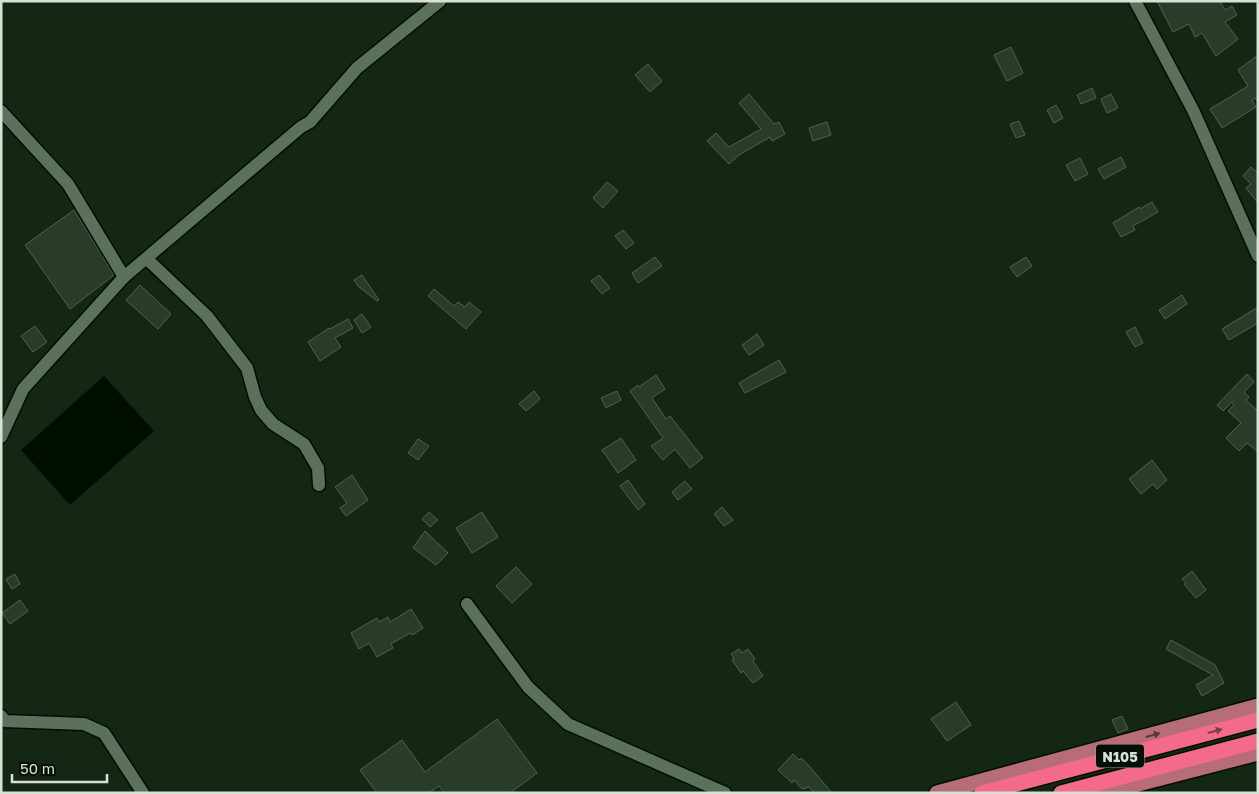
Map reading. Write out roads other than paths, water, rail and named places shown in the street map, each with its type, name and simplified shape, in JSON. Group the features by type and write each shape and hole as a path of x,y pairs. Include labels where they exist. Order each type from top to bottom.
{"highway":[{"name":"N105","path":"982,793 1258,720"},
{"name":"N105","path":"1062,793 1258,741"}],"main road":[{"path":"937,793 1258,706"},
{"path":"1104,793 1258,753"}],"street":[{"path":"1,437 23,389 124,278 286,139 310,122 357,68 440,1"},
{"path":"1135,1 1193,110 1258,256"},
{"path":"1,111 68,184 124,278"},
{"path":"147,259 207,316 247,368 255,397 261,410 273,424 304,444 318,468 319,485"},
{"path":"467,604 528,687 568,724 725,793"},
{"path":"1,716 5,721 84,724 104,733 143,793"}]}
